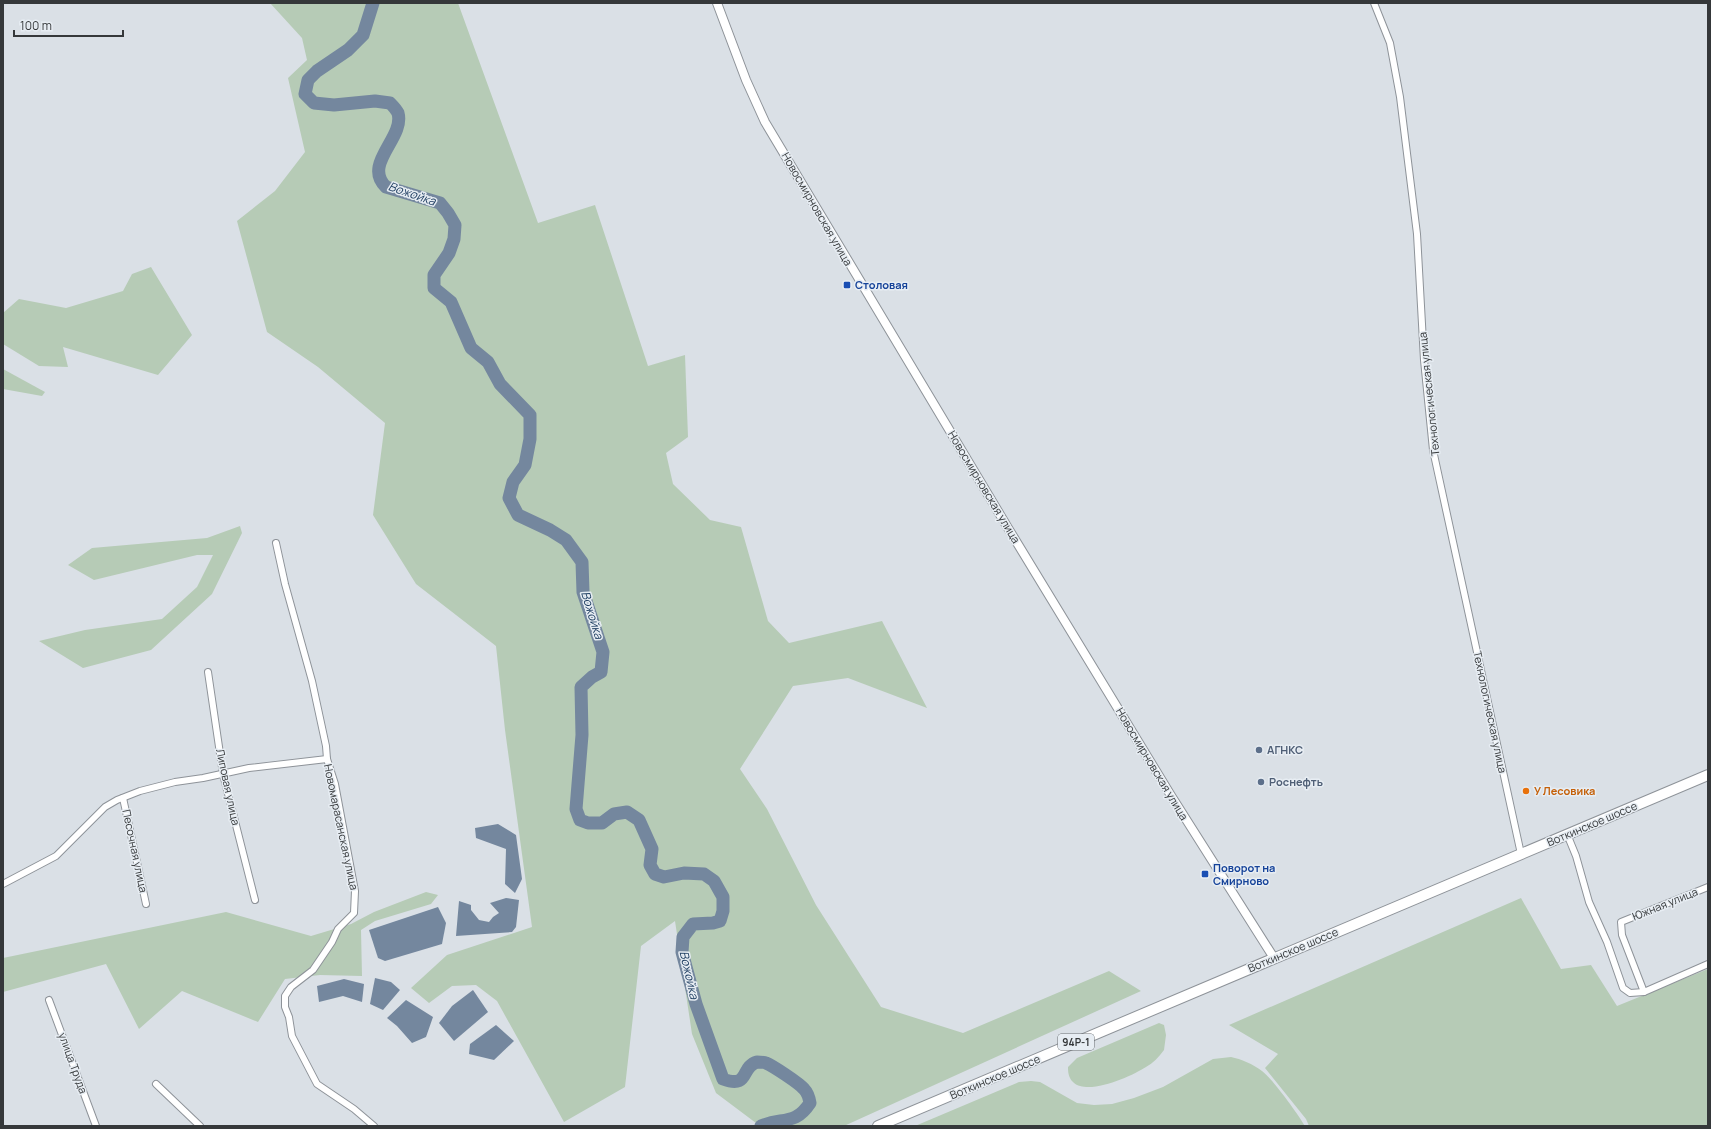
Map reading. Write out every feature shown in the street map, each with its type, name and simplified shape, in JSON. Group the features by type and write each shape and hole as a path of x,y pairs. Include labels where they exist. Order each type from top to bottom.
{"main road":[{"name":"Воткинское шоссе","path":"878,1126 1708,775"}],"street":[{"name":"Новосмирновская улица","path":"717,3 746,80 766,122 1024,554 1170,794 1274,958"},
{"name":"Технологическая улица","path":"1374,3 1390,43 1400,97 1417,234 1424,360 1433,450 1521,854"},
{"name":"Новомарасанская улица","path":"276,544 285,584 312,681 325,740 327,759 335,784 356,891 354,913 338,929 332,942 313,970 291,987 285,996 285,1007 289,1017 292,1036 317,1084 354,1109 374,1126"},
{"name":"Липовая улица","path":"208,672 223,774 255,900"},
{"path":"3,884 56,856 105,807 123,798 175,782 248,768 278,766 327,759"},
{"name":"Песочная улица","path":"123,798 146,904"},
{"path":"1567,834 1576,856 1589,902 1607,942 1623,988 1630,993 1644,992 1708,964"},
{"name":"Южная улица","path":"1644,992 1622,935 1621,922 1708,887"},
{"name":"улица Труда","path":"50,1000 96,1126"},
{"path":"156,1084 200,1126"}],"green space":[{"path":"270,3 458,3 538,223 595,205 648,366 685,355 688,437 666,453 673,484 710,520 741,527 768,621 789,643 882,621 927,708 848,678 793,686 740,769 767,809 816,905 881,1007 963,1033 1109,971 1141,991 844,1126 760,1126 716,1093 692,1034 675,921 641,946 625,1087 564,1122 497,1001 476,985 452,986 429,1003 411,988 447,955 532,927 505,730 496,646 416,584 373,515 385,423 318,367 267,332 237,221 275,191 305,152 288,78 307,60 302,38"},
{"path":"151,267 192,335 158,375 63,347 68,367 39,366 3,344 3,313 19,299 66,308 123,291 132,274"},
{"path":"3,369 45,392 42,396 3,389"},
{"path":"240,526 242,533 212,594 151,650 83,668 39,641 85,630 162,619 197,587 213,555 197,555 94,580 68,565 92,548 207,538"},
{"path":"426,892 438,895 431,904 375,921 361,930 362,976 320,975 285,979 258,1022 182,991 139,1029 106,964 3,992 3,958 226,912 311,936 351,924 374,912"},
{"path":"1521,898 1561,969 1591,965 1617,1006 1708,969 1708,1126 1309,1126 1306,1119 1265,1068 1278,1054 1229,1025"},
{"path":"1159,1023 1164,1025 1166,1035 1164,1050 1156,1060 1138,1072 1100,1086 1088,1087 1077,1085 1070,1079 1068,1067 1077,1058"},
{"path":"1231,1057 1251,1064 1266,1075 1285,1097 1305,1126 915,1126 1019,1082 1040,1082 1077,1103 1094,1105 1112,1104 1134,1098 1163,1087 1213,1059"}],"water":[{"path":"498,824 516,835 522,879 515,893 505,884 506,849 476,838 475,828"},
{"path":"506,898 519,900 516,927 512,932 456,936 459,901 471,905 471,910 479,920 489,922 499,913 490,903"},
{"path":"438,907 446,923 442,944 385,961 378,958 369,930"},
{"path":"375,978 391,982 400,990 383,1010 370,1004"},
{"path":"344,979 364,984 362,1002 343,996 319,1002 317,986"},
{"path":"473,990 488,1012 454,1041 439,1023 452,1006"},
{"path":"406,1000 433,1017 426,1037 412,1043 397,1026 387,1018"},
{"path":"496,1025 514,1041 494,1060 469,1054 470,1044"}],"waterway":[{"name":"Вожойка","path":"373,3 363,35 348,50 317,71 308,80 305,94 314,103 334,105 375,101 390,103 398,113 399,122 396,132 381,160 379,169 380,178 386,187 440,203 455,225 454,239 449,253 434,275 434,288 451,302 471,348 488,362 500,384 530,415 530,439 525,465 513,482 509,498 518,515 550,530 566,540 582,562 583,592 603,652 601,672 592,677 581,687 582,735 576,809 580,820 588,823 602,823 614,814 627,812 639,820 652,849 650,865 655,874 664,877 684,873 704,874 714,881 723,897 723,911 720,921 713,923 693,924 683,937 682,952 696,1004 723,1079 737,1081 744,1076 748,1068 752,1065 757,1062 765,1063 780,1071 801,1086 808,1095 810,1101 810,1103 799,1115 788,1120 761,1126"}],"place":[{"name":"Столовая","path":"847,285"},
{"name":"АГНКС","path":"1259,750"},
{"name":"Роснефть","path":"1261,782"},
{"name":"У Лесовика","path":"1526,791"},
{"name":"Поворот на Смирново","path":"1205,874"}]}
